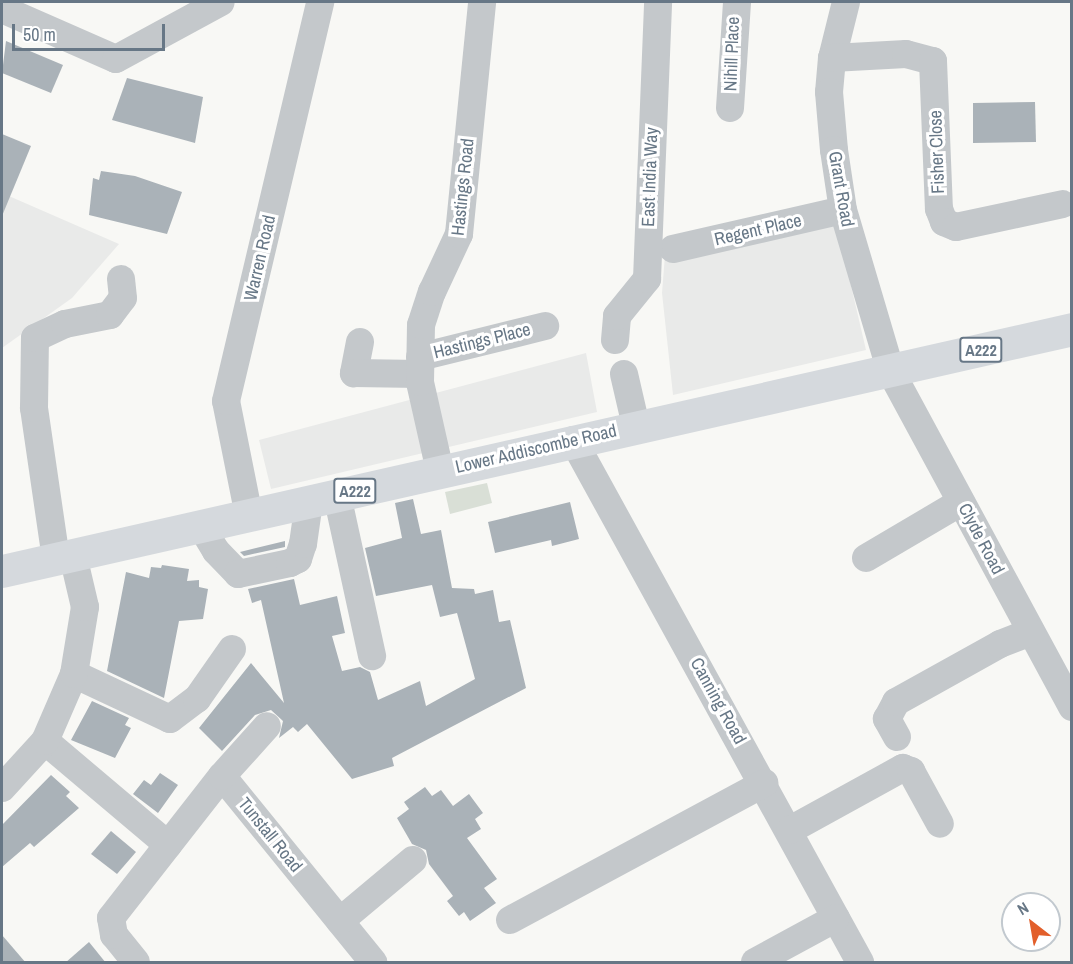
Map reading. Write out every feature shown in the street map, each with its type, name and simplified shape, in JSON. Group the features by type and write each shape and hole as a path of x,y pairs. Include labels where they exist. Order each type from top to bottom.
{"main road":[{"name":"Lower Addiscombe Road","path":"2,571 573,440 891,372 1071,329"}],"street":[{"path":"2,9 116,58 221,2"},
{"name":"Warren Road","path":"249,516 226,401 320,2"},
{"name":"Hastings Road","path":"440,471 420,365 426,309 459,234 482,2"},
{"name":"East India Way","path":"615,340 617,316 647,279 658,2"},
{"name":"Nihill Place","path":"730,108 737,2"},
{"name":"Grant Road","path":"843,2 832,58 829,92 843,210 891,372"},
{"name":"Fisher Close","path":"832,58 906,54 933,61 939,208 944,222 956,227 1063,204"},
{"name":"Regent Place","path":"673,249 843,210"},
{"path":"2,788 45,741 74,674 85,607 65,557 34,408 36,338 65,324 110,315 123,298 122,279"},
{"name":"Hastings Place","path":"360,342 354,374 420,365 545,326"},
{"name":"Clyde Road","path":"891,372 1071,707"},
{"path":"624,374 636,426"},
{"name":"Canning Road","path":"573,440 790,830 860,963"},
{"path":"201,526 238,574 298,559 323,498"},
{"path":"323,498 372,656"},
{"path":"866,558 961,502"},
{"path":"897,737 888,718 896,702 1000,644 1031,632"},
{"path":"74,674 170,719 197,699 232,649"},
{"path":"136,963 114,934 111,918 222,776 267,726"},
{"path":"45,741 168,845"},
{"path":"790,830 903,768 911,771 940,824"},
{"name":"Tunstall Road","path":"222,776 373,963"},
{"path":"510,920 764,783"},
{"path":"340,921 413,860"},
{"path":"755,963 836,918"}],"shaded area":[{"path":"2,193 119,244 72,298 2,348"},
{"path":"835,217 866,350 673,395 662,293 665,255"},
{"path":"586,353 597,412 271,489 259,440"},
{"path":"487,483 492,503 450,514 445,492"}],"building":[{"path":"6,41 63,65 51,93 2,73"},
{"path":"127,78 203,97 195,143 112,120"},
{"path":"1035,102 1036,142 973,143 973,103"},
{"path":"2,134 31,146 2,216"},
{"path":"101,171 135,176 182,192 167,234 89,215 93,178 99,180"},
{"path":"413,499 421,534 441,530 452,588 474,589 475,594 493,590 499,622 510,620 526,688 392,758 394,766 352,779 307,724 298,732 293,727 279,738 283,721 271,710 255,715 222,751 199,728 251,663 284,703 261,600 252,603 248,589 294,579 300,605 337,596 345,633 332,636 342,671 360,667 370,672 378,700 420,681 426,706 475,679 457,613 440,617 432,585 376,596 365,548 402,538 395,503"},
{"path":"570,502 579,539 552,546 551,540 495,553 488,522"},
{"path":"285,541 285,547 244,556 240,552"},
{"path":"162,565 189,569 187,581 199,580 199,587 208,589 203,619 179,621 164,698 107,671 126,572 149,578 151,567 161,568"},
{"path":"92,701 129,718 125,725 131,728 115,758 71,740"},
{"path":"160,773 178,785 158,813 133,794 144,780 151,785"},
{"path":"51,775 70,792 66,796 79,808 34,847 30,843 2,867 2,825"},
{"path":"425,787 432,796 441,790 453,806 469,794 483,813 475,819 481,829 467,838 497,879 484,888 496,903 470,921 464,912 459,916 447,901 453,896 429,864 426,850 412,844 397,818 409,809 404,802"},
{"path":"111,831 136,852 117,874 91,854"},
{"path":"2,935 26,963 2,963"},
{"path":"89,942 106,963 65,963"}]}
